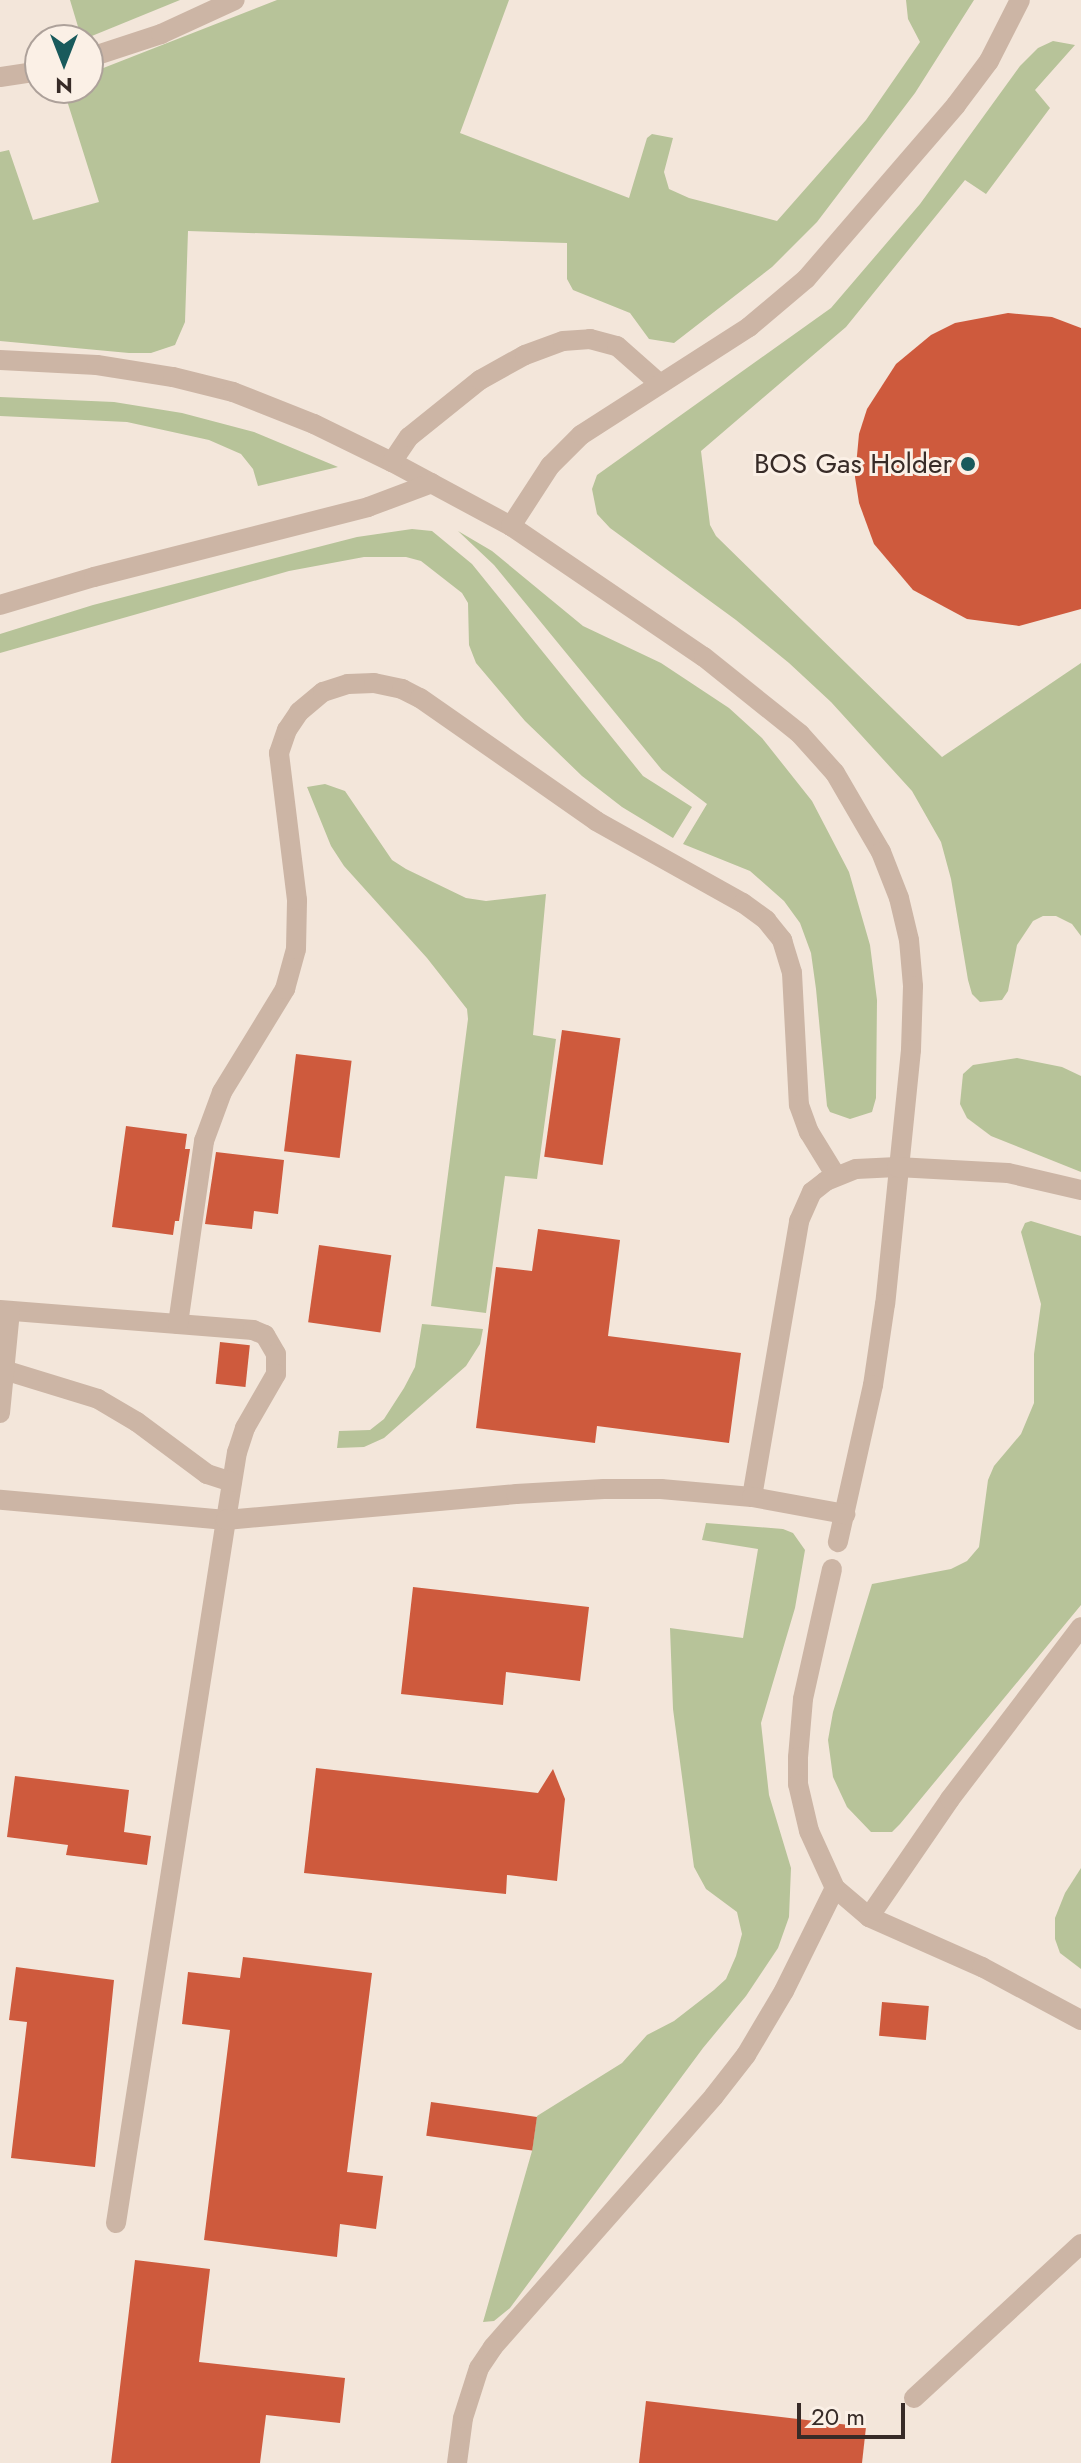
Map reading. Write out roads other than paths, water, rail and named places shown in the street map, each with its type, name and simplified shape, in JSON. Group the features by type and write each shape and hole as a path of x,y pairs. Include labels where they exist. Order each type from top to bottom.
{"lane":[{"path":"104,53 161,34 235,0"},
{"path":"511,526 550,466 568,447 765,316 836,248 989,61 1020,0"},
{"path":"0,77 24,73"},
{"path":"392,462 409,437 480,380 525,355 563,341 590,339 617,346 660,384"},
{"path":"0,360 97,365 173,377 233,392 314,424 392,462 511,526 755,695 800,734 835,773 861,814 899,898 909,940 913,986 911,1050 885,1304 873,1385 838,1542"},
{"path":"0,605 94,577 368,507 432,483"},
{"path":"178,1324 204,1141 222,1092 285,989 296,949 297,900 279,753 287,730 299,712 323,692 348,684 374,683 402,689 420,698 596,821 743,903 766,920 782,940 792,973 799,1105 809,1132 836,1176"},
{"path":"752,1497 799,1221 812,1192 836,1176 856,1169 897,1167 1008,1173 1081,1190"},
{"path":"0,1413 5,1311 253,1330 265,1335 276,1354 276,1374 245,1428 232,1482 116,2223"},
{"path":"4,1370 98,1399 137,1422 207,1474 232,1482"},
{"path":"0,1500 226,1520 516,1494 661,1489 752,1497 845,1514"},
{"path":"832,1569 803,1699 798,1771 809,1831 835,1888 869,1917 982,1967 1081,2020"},
{"path":"869,1917 950,1799 1081,1627"},
{"path":"457,2463 470,2391 486,2357 714,2096 746,2055 773,2011 835,1888"},
{"path":"914,2398 1081,2244"}],"place":[{"name":"BOS Gas Holder","path":"968,464"}]}
